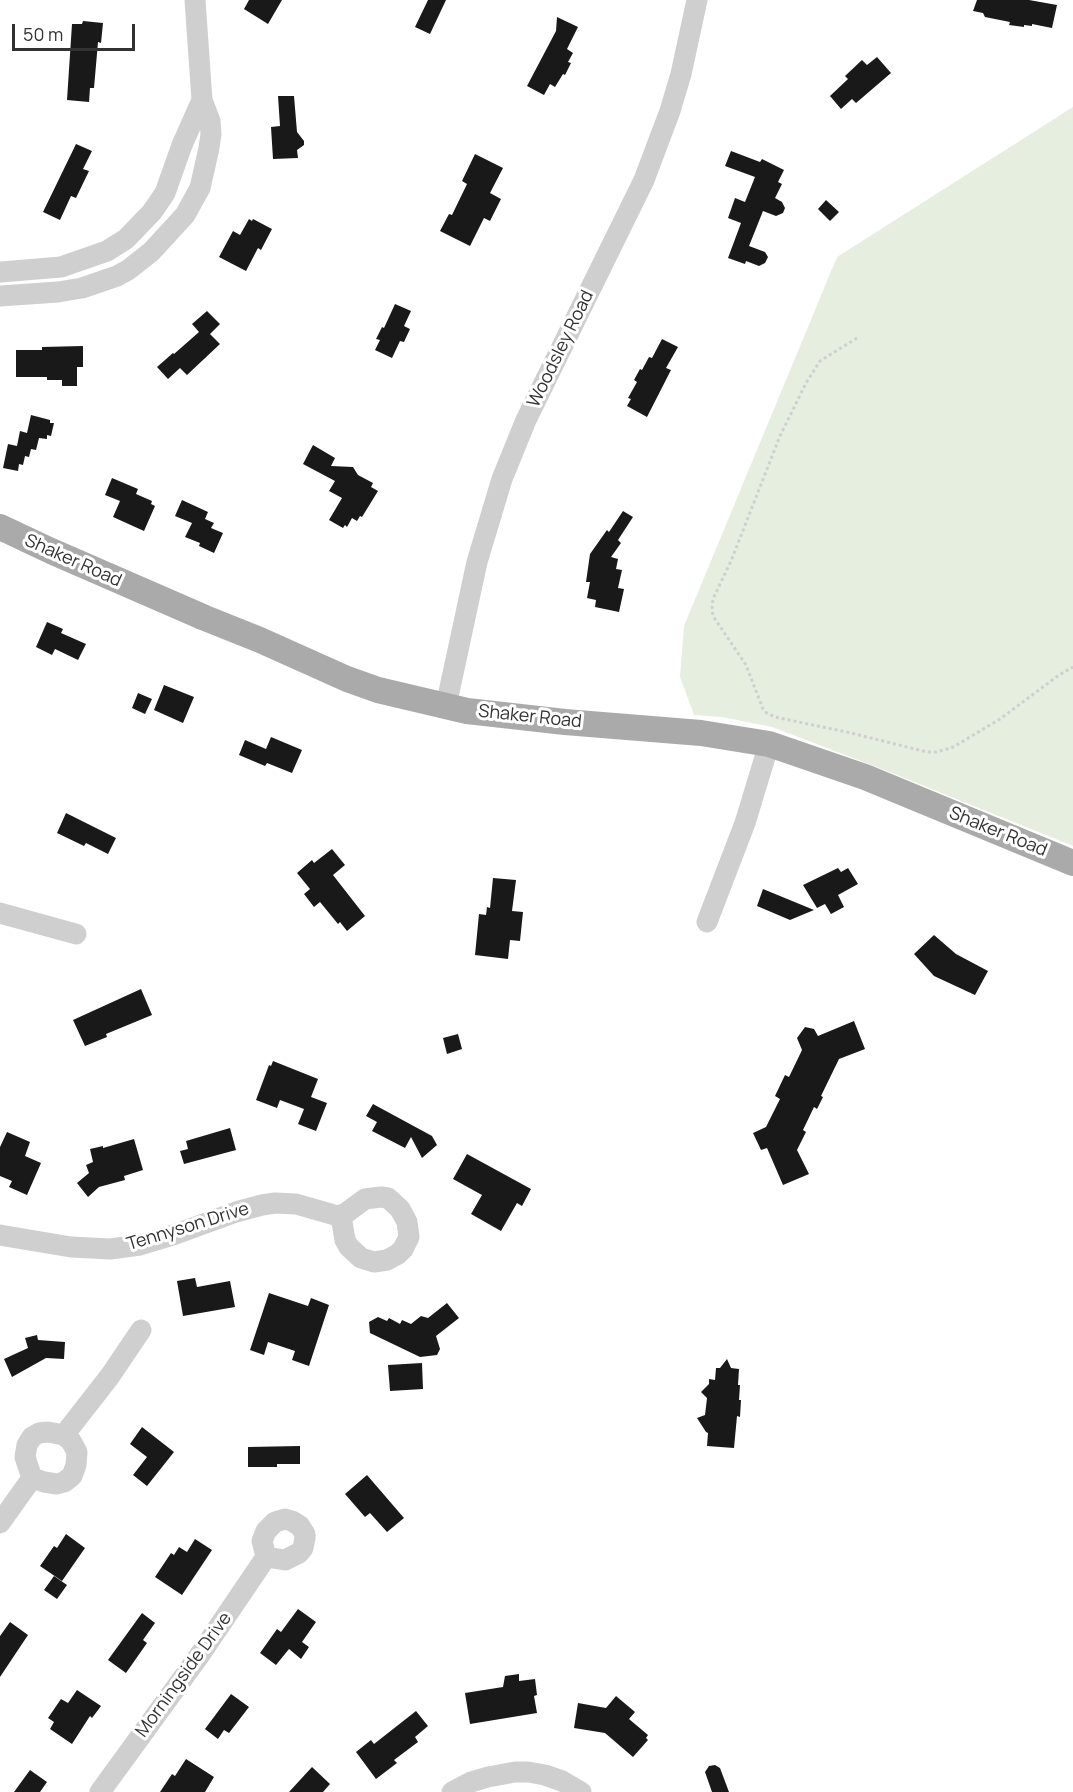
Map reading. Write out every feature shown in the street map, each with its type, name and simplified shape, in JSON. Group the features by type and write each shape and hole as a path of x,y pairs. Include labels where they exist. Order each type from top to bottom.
{"main road":[{"name":"Shaker Road","path":"0,527 205,618 378,690 467,711 701,733 769,744 865,777 1073,863"}],"street":[{"path":"0,296 82,288 117,276 151,252 185,215 200,188 211,135 210,122 202,100 195,0"},
{"name":"Woodsley Road","path":"446,706 477,562 502,478 526,420 644,180 673,102 696,0"},
{"path":"0,272 61,267 107,251 126,239 152,212 165,193 182,145 202,100"},
{"path":"707,922 745,823 769,744"},
{"path":"0,913 76,934"},
{"name":"Tennyson Drive","path":"0,1235 70,1247 116,1249 140,1245 176,1234 262,1204 296,1204 338,1216"},
{"path":"64,1435 110,1377 141,1330"},
{"path":"48,1432 64,1435 71,1441 77,1452 76,1465 68,1480 57,1484 32,1478 25,1457 27,1445 32,1437 48,1432"},
{"path":"0,1523 32,1478"},
{"name":"Morningside Drive","path":"100,1792 199,1656 266,1557"},
{"path":"452,1792 471,1782 515,1772 545,1775 562,1781 581,1792"}],"path":[{"path":"857,338 820,360 806,383 780,436 731,561 713,599 713,616 746,665 763,709 775,717 927,752 936,752 951,748 1000,719 1073,667"}],"shaded area":[{"path":"1073,107 1073,846 772,727 722,717 694,715 680,677 684,626 837,257"}],"building":[{"path":"249,0 282,0 268,24 244,9"},
{"path":"428,0 446,0 430,34 415,27"},
{"path":"977,0 1029,0 1057,5 1052,28 1032,24 1032,26 1024,25 1024,27 1009,25 1010,22 985,17 983,13 973,11"},
{"path":"557,17 578,27 567,49 573,53 565,75 563,74 555,87 550,84 544,95 527,86 556,31"},
{"path":"83,21 103,23 101,43 98,42 94,88 90,88 89,102 67,100 72,24 82,24"},
{"path":"877,57 891,73 856,103 852,99 841,109 830,96 848,79 845,76 862,60 867,65"},
{"path":"278,96 294,96 297,132 304,141 304,145 297,150 298,158 273,159 271,127 280,126"},
{"path":"76,144 92,151 83,169 89,171 76,198 71,196 60,220 43,212"},
{"path":"731,151 760,162 762,159 784,170 778,182 782,184 775,198 782,202 785,208 783,213 776,216 763,211 749,246 765,252 768,257 765,263 759,266 728,258 741,223 728,218 735,198 745,202 755,177 725,166"},
{"path":"475,154 503,168 490,193 501,199 490,221 484,218 470,246 440,231 449,214 452,215 467,184 462,181"},
{"path":"826,200 839,212 830,221 818,209"},
{"path":"249,219 272,229 261,250 258,248 246,271 219,257 233,231 240,235"},
{"path":"395,304 411,311 404,326 410,329 404,342 400,341 392,358 375,350 380,340 376,339"},
{"path":"207,311 220,324 210,334 220,344 187,375 180,368 168,379 157,367 199,332 192,324"},
{"path":"662,339 678,347 666,368 671,370 647,417 627,406 631,399 628,398 637,382 634,380 640,369 642,370 649,357 652,358"},
{"path":"83,346 83,367 77,367 77,386 62,386 62,380 47,380 47,377 16,377 16,350"},
{"path":"31,415 54,423 51,436 47,435 47,439 39,438 36,450 31,449 29,457 25,456 23,465 19,464 18,471 3,468 8,444 17,446 20,431 27,433"},
{"path":"313,445 335,458 331,466 353,467 358,475 373,483 371,487 378,491 362,517 360,516 357,521 352,518 347,527 345,525 343,528 329,520 342,498 329,491 335,481 303,464"},
{"path":"112,478 138,489 136,494 152,501 151,504 155,506 144,531 113,517 120,501 105,495"},
{"path":"182,500 208,512 205,519 214,523 211,528 223,533 214,553 199,546 200,543 185,537 192,523 175,516"},
{"path":"623,511 633,517 618,540 621,543 611,557 618,559 616,569 622,570 618,588 624,589 619,612 595,607 596,600 587,598 590,582 586,582 590,554"},
{"path":"47,622 63,629 61,633 86,644 78,660 55,649 52,655 36,647"},
{"path":"164,685 194,697 183,723 154,710"},
{"path":"138,693 152,699 145,714 132,708"},
{"path":"271,737 302,750 292,773 267,763 265,766 239,755 245,740 266,749"},
{"path":"66,813 116,838 108,854 57,833"},
{"path":"332,849 345,865 333,875 365,916 347,931 340,922 338,924 320,902 314,907 304,894 310,889 297,873 312,860 314,863"},
{"path":"838,868 841,872 848,868 858,884 838,895 844,907 831,914 825,904 817,908 803,885"},
{"path":"493,878 516,880 512,911 523,912 520,941 510,940 508,959 475,955 479,914 486,915 487,907 490,908"},
{"path":"763,889 814,910 790,920 757,906"},
{"path":"934,935 956,954 988,971 975,995 934,976 914,954"},
{"path":"141,989 152,1015 106,1034 107,1037 85,1046 73,1020"},
{"path":"854,1021 865,1049 839,1059 817,1109 814,1107 803,1130 806,1132 797,1150 809,1174 783,1185 767,1148 761,1150 753,1133 766,1127 780,1099 775,1096 785,1075 789,1077 802,1050 797,1038 805,1027 814,1029 818,1036"},
{"path":"458,1034 462,1049 447,1054 443,1038"},
{"path":"273,1061 318,1079 311,1097 327,1103 316,1131 298,1124 304,1109 280,1100 277,1108 256,1100 269,1065 271,1066"},
{"path":"373,1104 432,1136 437,1145 422,1158 411,1137 405,1148 372,1131 377,1122 366,1116"},
{"path":"230,1128 236,1150 184,1164 180,1151 188,1149 186,1141"},
{"path":"7,1132 30,1142 25,1156 41,1163 27,1195 9,1187 12,1181 0,1176 0,1147"},
{"path":"134,1139 143,1170 124,1176 125,1180 99,1187 88,1197 77,1183 89,1173 86,1165 93,1162 90,1149 103,1146 103,1148"},
{"path":"467,1154 531,1189 522,1206 517,1203 501,1231 471,1214 482,1195 453,1179"},
{"path":"195,1278 197,1287 230,1281 235,1307 183,1316 177,1281"},
{"path":"269,1293 308,1306 311,1298 329,1305 309,1366 292,1360 295,1351 268,1342 264,1355 250,1350"},
{"path":"447,1303 459,1318 436,1336 440,1349 437,1355 420,1357 370,1333 369,1322 378,1317 387,1321 389,1318 400,1324 402,1320 411,1324 421,1316 428,1318"},
{"path":"37,1335 38,1340 65,1342 64,1359 46,1358 12,1377 4,1359 28,1348 25,1338"},
{"path":"727,1359 731,1368 739,1369 740,1417 737,1416 734,1448 707,1446 708,1433 697,1418 705,1415 707,1398 701,1392 709,1384 709,1379 715,1380 716,1368 720,1368"},
{"path":"422,1363 423,1389 390,1391 388,1365"},
{"path":"142,1427 174,1452 147,1486 133,1475 147,1457 130,1444"},
{"path":"300,1446 300,1464 248,1467 248,1447"},
{"path":"367,1475 404,1518 387,1532 370,1513 365,1517 345,1494"},
{"path":"66,1534 85,1548 62,1581 40,1566 54,1546 57,1548"},
{"path":"195,1539 212,1550 182,1595 155,1577 171,1553 174,1555 179,1547 187,1552"},
{"path":"54,1576 67,1585 57,1599 44,1590"},
{"path":"298,1609 316,1622 302,1642 309,1647 301,1659 289,1649 276,1665 260,1653 277,1629 281,1632"},
{"path":"142,1613 155,1623 143,1640 147,1643 126,1673 108,1660"},
{"path":"10,1622 28,1635 0,1677 0,1636"},
{"path":"519,1674 519,1681 535,1679 537,1695 534,1696 537,1713 470,1724 465,1693 503,1687 505,1676"},
{"path":"77,1690 101,1706 92,1718 90,1716 72,1744 50,1729 54,1722 48,1718 61,1699 68,1703"},
{"path":"231,1694 249,1707 229,1733 224,1730 218,1739 205,1729"},
{"path":"616,1696 635,1712 629,1719 648,1735 646,1738 648,1740 633,1757 605,1733 574,1728 578,1703 606,1708"},
{"path":"416,1711 428,1726 415,1737 418,1742 394,1760 397,1763 376,1779 356,1752 371,1740 374,1744"},
{"path":"186,1759 214,1777 205,1792 160,1792 172,1774 175,1776"},
{"path":"715,1765 720,1768 729,1792 712,1792 705,1772 709,1766"},
{"path":"312,1767 330,1784 323,1792 289,1792"},
{"path":"30,1770 47,1782 40,1792 14,1792"}]}
